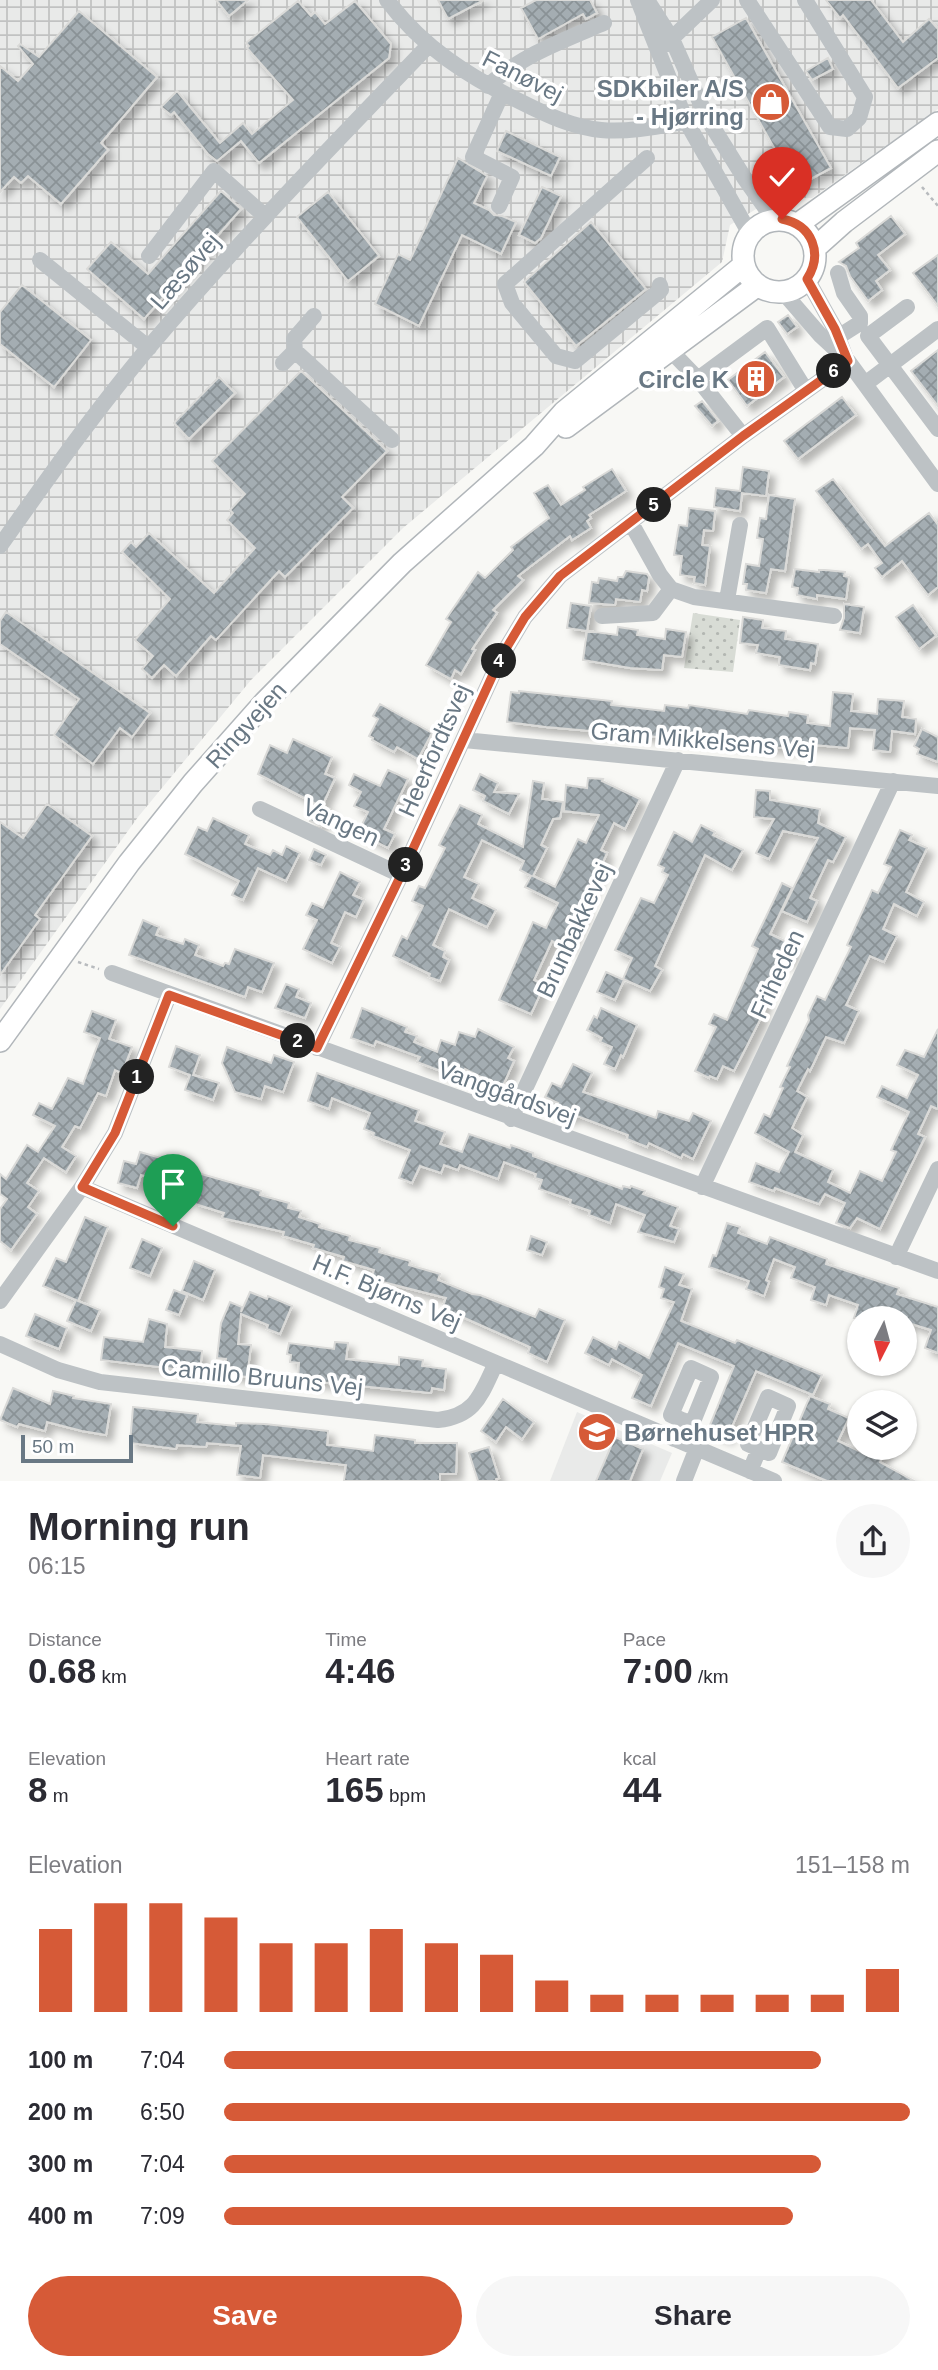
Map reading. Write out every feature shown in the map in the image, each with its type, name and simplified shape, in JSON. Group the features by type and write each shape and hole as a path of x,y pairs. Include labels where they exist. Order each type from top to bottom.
{"main road":[{"path":"798,224 938,123"},
{"path":"815,248 844,222 938,151"},
{"path":"774,220 798,224 812,239 815,248 816,259 807,279 792,290 783,292 758,285 744,265 743,254 750,234 765,222 774,220"},
{"name":"Ringvejen","path":"0,1041 129,863 193,783 265,702 402,563 534,446 564,412 744,265"},
{"name":"Ringvejen","path":"534,446 573,423 758,285"}],"street":[{"name":"Fanøvej","path":"387,0 428,46 476,80 572,125 619,131 707,118"},
{"path":"638,0 686,121 750,234"},
{"path":"647,0 672,39 707,118 774,220"},
{"path":"657,50 712,0"},
{"path":"747,0 830,127 847,129 859,118 865,97 805,0"},
{"path":"499,206 512,177 472,157 500,75 548,47 604,23"},
{"name":"Læsøvej","path":"0,546 51,472 149,348 265,216 428,46"},
{"path":"647,158 505,284 512,303 556,356 575,361 661,290 660,285"},
{"path":"149,256 214,171 265,216"},
{"path":"40,260 149,348"},
{"path":"838,274 844,293 860,316 860,323 838,337"},
{"path":"807,279 848,361"},
{"path":"783,292 821,336 848,361 933,466 938,484"},
{"path":"907,307 868,336 938,429"},
{"path":"314,316 295,339 289,357 392,440"},
{"path":"698,379 767,328 806,391"},
{"path":"865,384 938,329"},
{"path":"670,350 698,379 743,436"},
{"name":"Heerfordtsvej","path":"317,1048 401,875 501,657 525,617 560,576 743,436 848,361"},
{"path":"631,523 660,575 671,589 694,597 834,616"},
{"path":"727,600 740,525"},
{"path":"601,616 653,613 671,589"},
{"name":"Gram Mikkelsens Vej","path":"464,740 938,786"},
{"name":"Brunbakkevej","path":"512,1119 678,760"},
{"name":"Friheden","path":"702,1187 893,781"},
{"name":"Vangen","path":"260,809 401,875"},
{"name":"Vanggårdsvej","path":"112,973 938,1271"},
{"path":"0,1301 82,1187 115,1133 169,995"},
{"path":"896,1257 938,1169"},
{"name":"H.F. Bjørns Vej","path":"82,1187 774,1481"},
{"name":"Camillo Bruuns Vej","path":"0,1344 58,1370 100,1382 438,1420 453,1418 467,1411 478,1400 495,1363"},
{"path":"674,1439 682,1420"},
{"path":"684,1481 697,1448"},
{"path":"750,1471 759,1449"}],"path":[{"path":"909,173 938,206"},
{"path":"61,956 112,973"}],"shaded area":[{"path":"0,0 938,0 938,109 812,198 776,197 730,225 722,262 403,528 251,680 138,817 0,1009"},
{"path":"693,613 740,620 733,672 684,668"},
{"name":"Børnehuset HPR","path":"577,1412 672,1453 660,1481 550,1481"}],"building":[{"path":"216,0 248,0 229,16"},
{"path":"438,0 484,0 448,19"},
{"path":"536,0 590,0 597,13 586,19 583,14 538,39 521,8"},
{"path":"826,0 871,0 903,42 929,19 938,29 938,58 898,88 843,15 840,18"},
{"path":"298,1 311,16 315,12 325,24 355,1 391,44 389,58 259,163 241,141 217,161 208,154 174,112 171,115 161,107 177,91 220,143 243,123 252,134 293,100 247,48 249,46 246,43"},
{"path":"79,11 157,77 101,143 108,150 61,204 28,176 21,183 14,177 0,192 0,66 18,81 33,64 18,46 20,44 39,57"},
{"name":"SDKbiler A/S - Hjørring","path":"746,18 831,168 796,187 712,37"},
{"path":"828,58 833,69 812,80 806,71"},
{"path":"506,131 560,157 551,176 497,151"},
{"path":"458,158 487,176 474,203 494,215 516,222 501,254 462,235 419,326 375,304 398,254 410,260"},
{"path":"542,187 561,196 541,238 535,243 519,235"},
{"path":"221,191 241,209 144,319 87,269 111,242 148,274"},
{"path":"328,192 379,256 348,281 297,217"},
{"path":"891,216 905,234 878,255 890,270 876,281 882,290 868,301 846,266 839,262 859,248 856,243"},
{"path":"591,222 646,289 576,346 524,282"},
{"path":"938,255 938,306 913,273"},
{"path":"22,285 91,340 54,387 0,344 0,312"},
{"path":"788,315 797,327 787,334 778,322"},
{"path":"938,350 938,406 911,371"},
{"name":"Circle K","path":"765,352 784,377 747,406 728,380"},
{"path":"301,371 387,451 342,497 353,508 285,577 279,571 216,640 211,636 176,676 164,665 152,678 142,669 153,656 135,640 170,599 122,552 131,542 136,547 149,533 214,593 255,548 227,520 233,513 230,510 245,494 212,461"},
{"path":"219,377 235,393 189,439 174,423"},
{"path":"842,397 856,415 798,459 784,441"},
{"path":"702,401 718,421 712,426 695,406"},
{"path":"743,467 769,471 766,496 742,493 740,511 714,507 716,488 740,491"},
{"path":"612,469 626,491 589,515 591,518 587,521 591,528 572,540 570,536 518,576 523,580 493,610 497,613 472,649 475,650 461,674 455,670 451,679 426,665 451,622 446,619 478,572 485,578 513,550 511,547 549,518 534,493 548,485 561,505"},
{"path":"833,479 885,546 929,513 938,525 938,587 928,595 902,561 882,577 875,568 882,563 868,544 861,549 816,491"},
{"path":"769,495 795,499 785,571 771,569 766,593 746,590 747,584 743,584 746,564 759,566 763,539 757,538 760,518 766,519"},
{"path":"689,508 715,511 713,531 704,530 702,545 710,546 705,585 694,583 695,577 680,575 682,556 674,555 679,525 687,526"},
{"path":"795,569 845,572 844,576 849,577 846,599 817,595 817,599 797,595 798,588 792,587"},
{"path":"626,571 647,574 649,577 647,591 642,590 640,602 616,599 615,605 589,603 592,582 598,583 599,578 617,581"},
{"path":"571,603 591,606 587,631 567,628"},
{"path":"844,604 864,607 860,633 840,630 844,618"},
{"path":"913,605 936,636 919,649 896,617"},
{"path":"6,612 150,713 132,737 120,728 93,764 54,735 79,699 0,644 0,621"},
{"path":"743,617 763,620 762,628 786,631 785,639 818,644 815,664 811,663 810,670 779,665 780,657 756,653 758,645 740,643"},
{"path":"618,627 638,630 637,635 665,639 666,629 686,632 682,657 664,655 662,670 583,660 587,631 617,635"},
{"path":"511,692 612,701 611,705 664,711 665,705 688,708 689,705 747,714 749,710 788,716 789,712 808,715 807,723 830,726 833,692 853,694 851,711 877,714 878,699 904,701 902,717 916,719 915,734 892,731 890,752 873,750 875,730 850,728 848,748 792,743 791,749 507,722"},
{"path":"380,704 432,733 418,759 397,747 394,752 369,736 378,719 373,716"},
{"path":"922,729 938,737 938,762 917,754 919,749 914,746"},
{"path":"293,739 332,757 325,774 335,778 322,806 329,809 321,826 310,821 318,805 258,774 270,745 287,753"},
{"path":"388,770 408,779 384,829 395,834 388,848 358,833 368,812 354,806 361,792 349,785 354,774 380,786"},
{"path":"480,774 498,783 494,792 519,794 509,814 483,801 485,796 473,790"},
{"path":"588,778 603,779 602,781 640,799 625,829 614,823 601,850 607,853 583,908 586,909 567,949 552,941 534,980 542,984 542,990 531,1014 499,1000 533,922 546,928 558,903 525,887 531,876 520,870 524,861 482,840 464,877 479,884 472,898 496,910 487,927 449,909 433,945 445,951 443,957 449,960 440,981 393,956 402,936 407,939 423,906 412,901 419,886 425,888 445,848 439,845 460,805 482,815 478,824 523,847 533,781 544,783 542,799 563,802 560,818 553,819 541,845 547,848 533,876 555,887 578,839 586,843 599,815 564,811 566,785 587,788"},
{"path":"756,790 770,791 770,800 820,809 818,823 846,837 833,862 828,860 810,898 817,901 807,922 782,911 818,838 783,831 769,859 756,853 774,819 754,817"},
{"path":"47,804 92,836 35,915 40,919 0,975 0,822 23,838"},
{"path":"213,818 249,835 245,844 270,855 273,850 282,855 286,846 300,853 286,881 258,868 243,900 232,895 239,881 185,854 198,827 207,831"},
{"path":"701,825 715,832 713,835 743,850 732,870 705,855 655,966 662,970 650,991 623,979 632,958 615,950 641,898 654,903 668,875 662,872 664,868 658,865 674,832 692,842"},
{"path":"900,830 912,835 909,840 927,848 906,892 924,902 917,916 894,904 883,929 897,936 884,962 870,956 846,1005 859,1011 844,1043 826,1037 810,1071 808,1069 797,1091 807,1097 792,1128 803,1135 795,1152 833,1170 828,1182 850,1193 860,1171 882,1181 896,1152 891,1150 909,1112 877,1097 882,1086 907,1098 918,1075 897,1065 905,1050 924,1057 938,1029 938,1109 931,1106 918,1134 925,1137 880,1229 857,1218 850,1228 836,1223 845,1203 825,1194 819,1204 749,1182 756,1163 779,1172 789,1152 755,1133 764,1114 770,1117 790,1067 787,1066 809,1020 808,1015 817,996 825,1000 851,947 847,945 872,890 878,893 891,867 884,864"},
{"path":"314,849 326,855 321,865 309,860"},
{"path":"340,872 360,882 353,895 364,900 356,917 345,912 331,943 340,947 332,963 303,949 317,920 306,915 312,903 323,908"},
{"path":"782,883 792,888 770,934 795,946 787,963 780,960 763,999 766,1001 760,1015 762,1016 734,1071 723,1066 717,1079 710,1076 709,1078 695,1071 716,1027 709,1024 714,1014 727,1020 758,949 752,946"},
{"path":"143,920 159,927 156,935 183,944 185,939 199,945 195,955 223,966 225,963 229,964 235,949 274,963 262,992 248,987 245,997 129,955"},
{"path":"606,972 624,980 615,1000 597,992"},
{"path":"286,984 299,989 296,997 311,1003 305,1018 275,1008"},
{"path":"362,1008 407,1027 405,1032 417,1036 414,1042 437,1052 441,1040 455,1045 459,1032 475,1037 478,1029 514,1047 508,1058 514,1061 501,1090 465,1069 462,1079 417,1062 420,1057 376,1041 374,1046 351,1038"},
{"path":"601,1008 637,1025 615,1069 604,1064 612,1047 600,1042 602,1038 587,1030"},
{"path":"92,1011 116,1020 109,1039 132,1047 122,1073 115,1070 106,1096 98,1093 80,1128 75,1126 62,1147 76,1156 66,1172 44,1158 27,1183 39,1191 28,1207 37,1214 11,1250 0,1241 0,1209 7,1199 0,1194 0,1174 6,1179 27,1145 38,1152 55,1126 33,1115 39,1103 52,1109 68,1078 83,1084 100,1038 84,1032"},
{"path":"176,1046 200,1055 193,1075 219,1083 213,1100 185,1090 190,1075 169,1067"},
{"path":"227,1047 271,1063 274,1055 294,1062 283,1092 265,1086 261,1099 235,1092 222,1063"},
{"path":"573,1064 592,1073 583,1092 656,1118 658,1111 689,1121 693,1113 711,1121 693,1159 683,1154 681,1158 649,1143 647,1147 627,1139 628,1135 572,1114 570,1119 554,1111 558,1103 545,1097 552,1083 561,1087"},
{"path":"317,1073 419,1110 415,1121 445,1132 440,1144 462,1152 469,1134 510,1148 511,1145 533,1153 533,1156 622,1189 623,1186 631,1186 645,1191 643,1194 678,1207 670,1226 679,1229 674,1242 638,1232 645,1215 616,1204 610,1223 589,1215 590,1211 570,1204 571,1200 539,1189 542,1180 535,1178 536,1174 504,1162 498,1179 460,1165 458,1170 444,1165 441,1173 420,1166 412,1183 399,1178 410,1150 373,1136 374,1133 364,1129 370,1113 332,1098 329,1109 308,1101"},
{"path":"140,1152 171,1161 170,1165 261,1191 260,1195 289,1203 288,1208 301,1211 299,1217 320,1224 319,1227 350,1236 349,1240 380,1248 379,1252 410,1261 409,1265 440,1274 438,1280 472,1294 535,1317 539,1309 565,1320 547,1362 528,1353 530,1347 442,1308 446,1298 371,1279 374,1270 343,1261 344,1257 313,1248 314,1245 283,1236 284,1232 222,1218 224,1213 192,1203 194,1194 164,1185 165,1182 141,1175 137,1188 118,1183 124,1161 136,1164"},
{"path":"85,1217 108,1227 78,1301 100,1310 91,1331 67,1321 76,1300 43,1286 56,1258 66,1262"},
{"path":"727,1223 740,1227 738,1233 767,1244 770,1237 827,1259 826,1264 899,1288 897,1294 938,1307 938,1353 925,1348 931,1330 917,1326 917,1306 858,1306 829,1295 826,1305 811,1300 815,1287 791,1278 795,1267 774,1259 766,1280 769,1282 764,1296 746,1289 749,1281 709,1267 713,1255 716,1256"},
{"path":"531,1236 547,1242 542,1255 527,1250"},
{"path":"142,1239 162,1248 150,1276 130,1268"},
{"path":"194,1261 215,1270 203,1300 182,1291"},
{"path":"665,1267 684,1274 679,1285 692,1289 681,1321 735,1343 737,1340 822,1375 813,1395 756,1371 727,1438 708,1430 734,1366 678,1343 651,1406 632,1398 642,1375 612,1359 609,1365 585,1353 593,1337 616,1349 619,1342 649,1358 674,1302 661,1298 664,1289 659,1287"},
{"path":"174,1290 187,1295 179,1315 166,1310"},
{"path":"250,1292 292,1306 280,1334 267,1329 268,1325 241,1314 238,1344 251,1345 247,1377 224,1374 226,1359 217,1358 221,1323 230,1302 242,1307 241,1312"},
{"path":"35,1314 67,1328 59,1349 26,1336"},
{"path":"149,1319 167,1324 165,1347 202,1351 200,1372 101,1360 104,1337 143,1342"},
{"path":"335,1342 348,1343 346,1359 399,1365 399,1357 423,1360 422,1366 446,1369 444,1390 432,1388 431,1393 298,1380 299,1363 290,1362 291,1355 287,1354 289,1343 334,1349"},
{"path":"13,1388 50,1404 53,1391 74,1396 73,1398 111,1404 106,1435 47,1422 45,1431 19,1424 17,1427 0,1420"},
{"path":"810,1396 830,1404 828,1409 847,1417 838,1441 847,1445 847,1460 881,1460 880,1462 914,1481 827,1481 782,1462"},
{"path":"503,1399 534,1422 522,1439 506,1427 496,1442 481,1431"},
{"path":"133,1407 198,1414 197,1422 236,1426 236,1423 265,1424 328,1431 327,1445 373,1451 375,1435 415,1440 415,1443 457,1443 456,1474 440,1474 440,1481 344,1481 346,1465 263,1455 260,1478 237,1475 241,1446 207,1443 206,1447 177,1445 176,1449 130,1443"},
{"path":"615,1437 643,1449 630,1481 596,1481"},
{"path":"489,1447 499,1478 497,1481 478,1481 469,1453"}],"place":[{"name":"SDKbiler A/S - Hjørring","path":"771,102"},
{"name":"Circle K","path":"756,379"},
{"name":"Børnehuset HPR","path":"597,1432"}],"route":[{"path":"173,1226 82,1187 115,1133 169,995 317,1048 401,875 501,657 525,617 560,576 743,436 848,361 835,329 807,279 816,259 812,239 798,224 782,219"}]}
